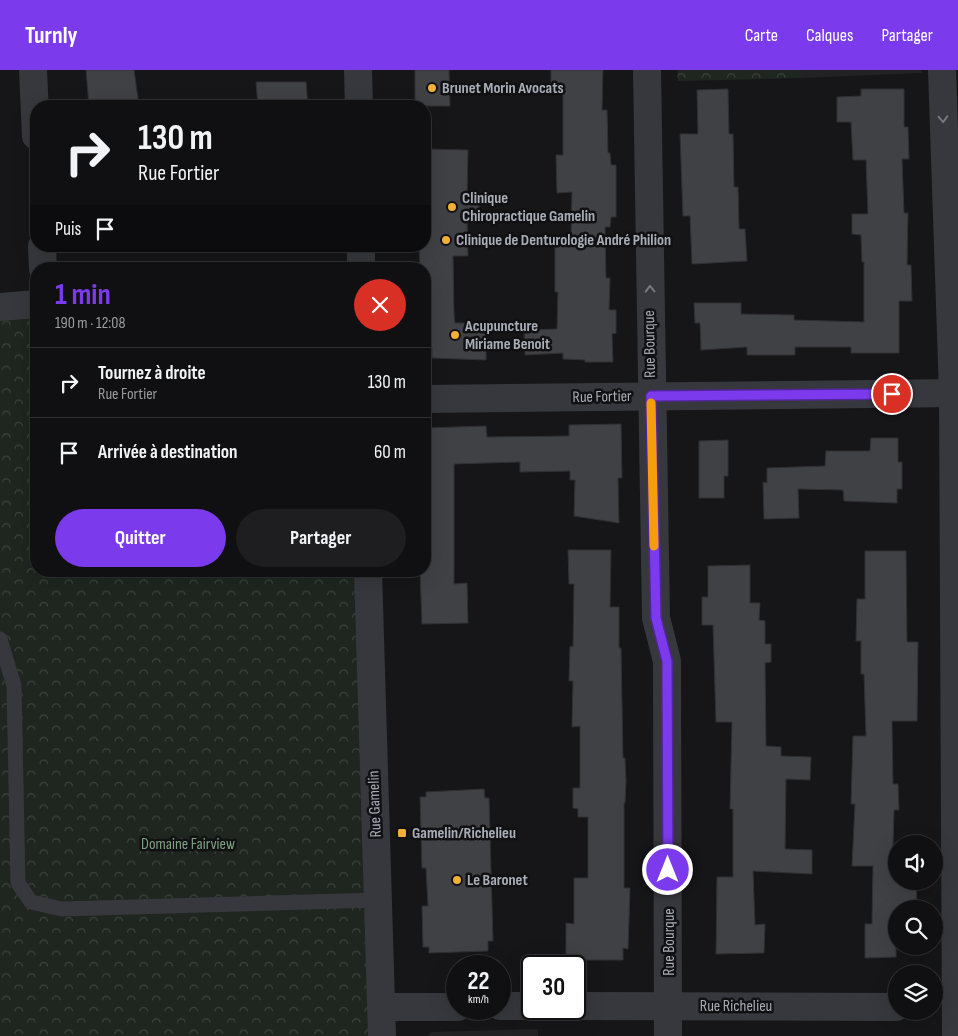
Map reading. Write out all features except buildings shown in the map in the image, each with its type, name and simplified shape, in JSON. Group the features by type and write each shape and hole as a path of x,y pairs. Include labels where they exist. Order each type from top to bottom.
{"street":[{"path":"33,70 34,100"},
{"path":"358,70 359,100"},
{"name":"Rue Bourque","path":"647,70 656,618 667,661 668,1036"},
{"path":"942,70 955,393 949,1008 956,1036"},
{"path":"0,307 30,304"},
{"name":"Rue Fortier","path":"431,399 955,393"},
{"name":"Rue Gamelin","path":"368,577 382,1036"},
{"name":"Rue Richelieu","path":"586,1006 888,1007"},
{"path":"382,1007 446,1007"}],"lane":[{"path":"0,639 14,686 18,883 31,902 62,910 378,900"}],"shaded area":[{"path":"801,70 921,70 922,73 801,78"},
{"path":"538,1029 538,1036 428,1036 432,1032"}],"green space":[{"path":"677,70 801,70 801,78 678,81"},
{"name":"Domaine Fairview","path":"30,304 30,577 368,577 382,1036 0,1036 0,307"}],"slow traffic":[{"path":"651,403 654,546"}],"place":[{"name":"Brunet Morin Avocats","path":"432,88"},
{"name":"Clinique Chiropractique Gamelin","path":"452,207"},
{"name":"Clinique de Denturologie André Philion","path":"446,240"},
{"name":"Acupuncture Miriame Benoit","path":"455,335"},
{"name":"Gamelin/Richelieu","path":"402,833"},
{"name":"Le Baronet","path":"457,880"}],"route":[{"path":"668,870 667,661 656,618 651,396 892,394"}]}
